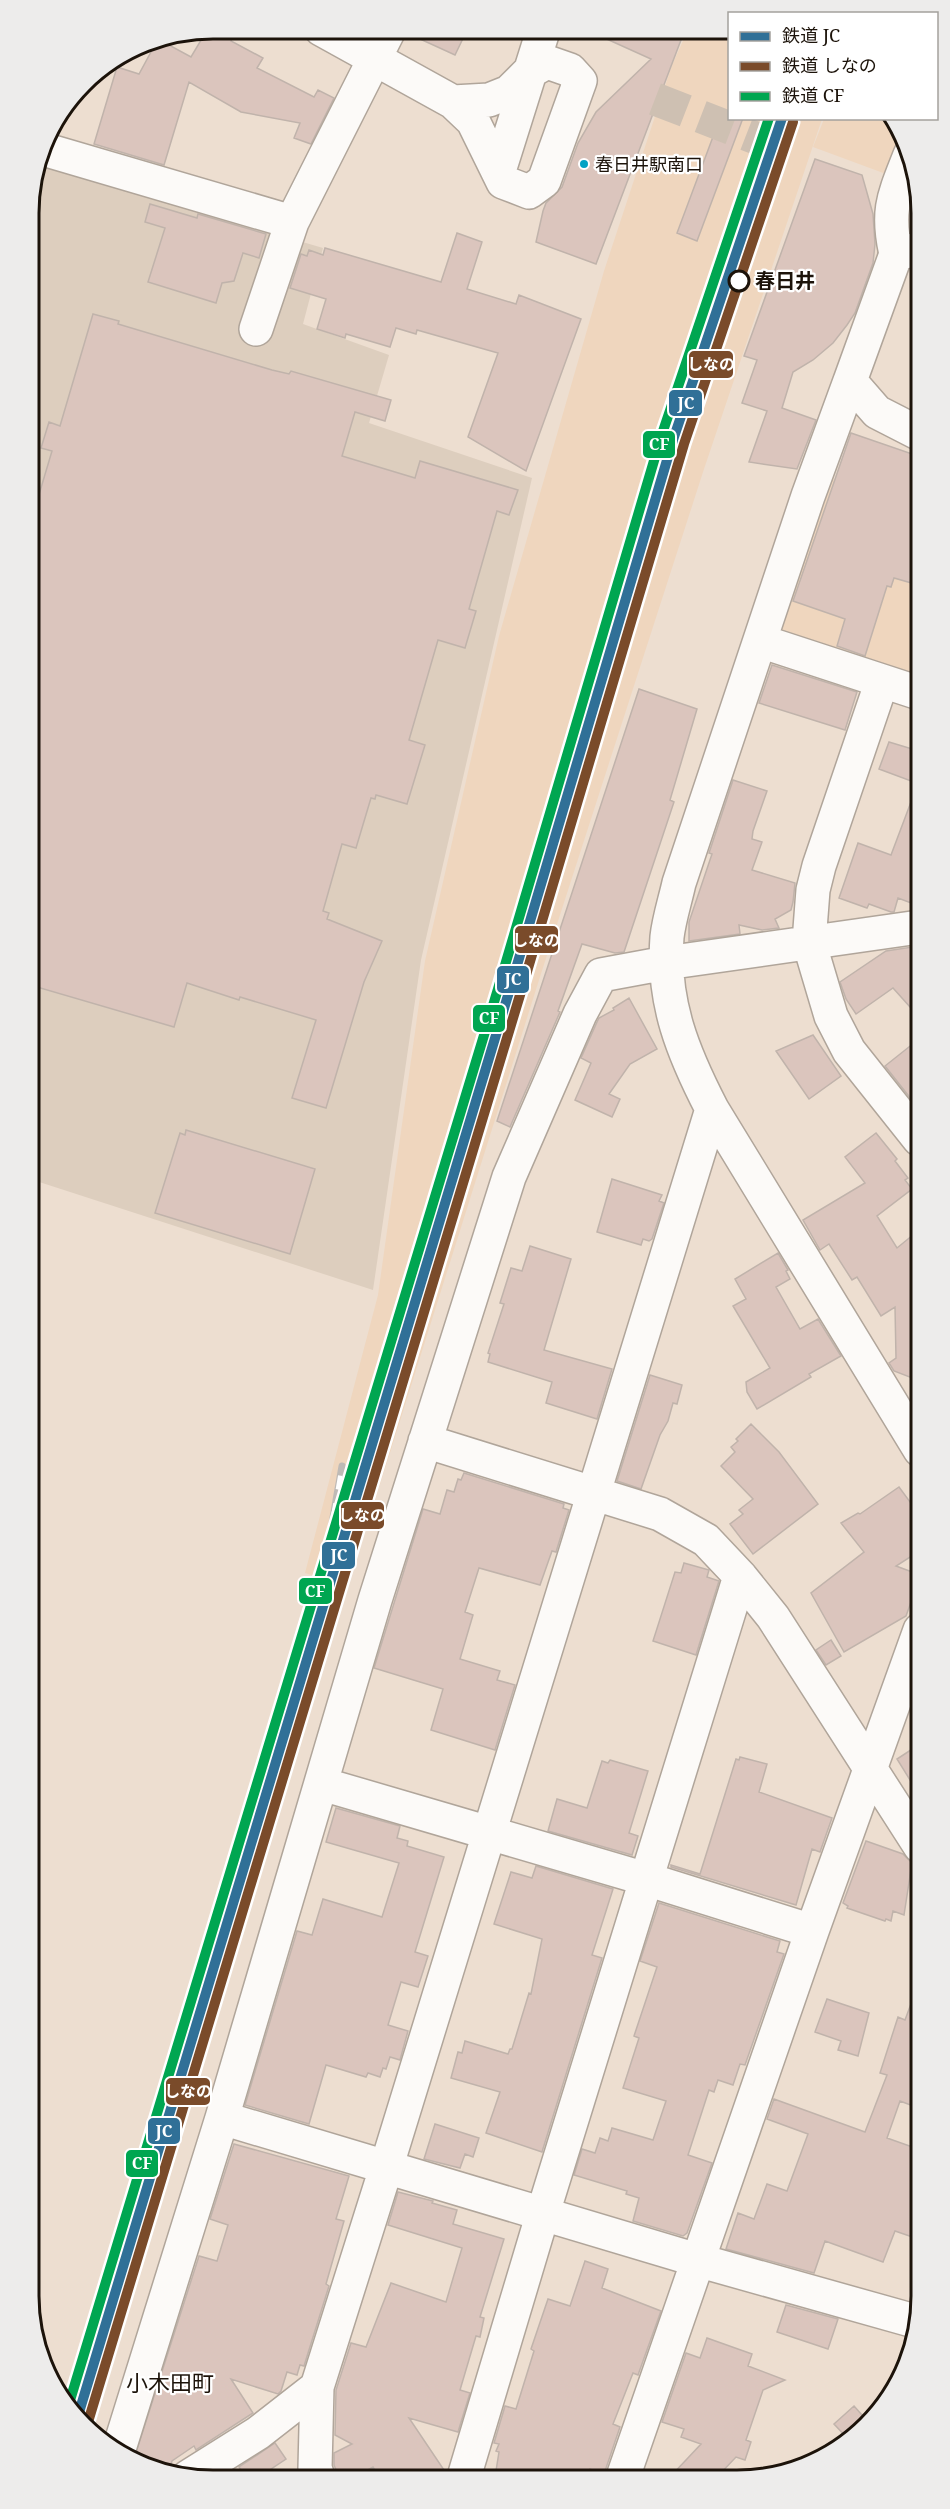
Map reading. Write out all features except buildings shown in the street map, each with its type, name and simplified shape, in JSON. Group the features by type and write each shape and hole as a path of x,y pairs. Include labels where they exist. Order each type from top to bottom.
{"street":[{"path":"339,39 453,102 473,121 503,182 529,192 544,181 580,81 570,70 547,62 529,72 509,92 489,100 453,102"},
{"path":"256,329 292,222 384,39"},
{"path":"499,171 540,39"},
{"path":"51,151 292,222"},
{"path":"905,168 892,202 890,227 907,252 850,381 808,496 679,883 667,935 666,963 674,1021 688,1063 712,1109 911,1435"},
{"path":"850,381 877,412 911,429"},
{"path":"760,641 911,690"},
{"path":"882,681 819,866 813,890 809,942 831,1016 849,1051 911,1129"},
{"path":"121,2443 222,2118 375,1600 509,1177 580,1014 601,975 666,963 911,928"},
{"path":"316,2470 316,2387 387,2165 712,1109"},
{"path":"425,1441 660,1514 706,1539 773,1617 911,1832"},
{"path":"466,2470 740,1576"},
{"path":"625,2470 812,1931 911,1654"},
{"path":"322,1785 812,1931"},
{"path":"222,2118 387,2165 697,2260 910,2320"},
{"path":"200,2470 258,2433 316,2387"}],"shaded area":[{"path":"684,39 728,39 728,120 822,120 704,469 539,980 348,1586 305,1573 378,1295 425,961 499,636 604,271 672,65"},
{"path":"824,120 884,120 897,144 886,174 813,147"},
{"path":"45,167 323,248 303,324 389,355 369,423 532,478 421,960 373,1290 39,1182 39,202"},
{"path":"837,478 911,502 911,679 786,637 781,627 828,482"}],"tunnel":[{"path":"655,99 792,152"}],"railway":[{"path":"309,1655 342,1466"}],"rail line":[{"name":"CF","path":"71,2396 498,989 661,437 768,120"},
{"name":"JC","path":"80,2408 509,992 673,440 781,120"},
{"name":"しなの","path":"89,2418 520,995 684,444 793,122"}],"place":[{"name":"春日井駅南口","path":"584,164"},
{"name":"春日井","path":"739,281"}],"district":[{"name":"小木田町","path":"170,2383"}]}
